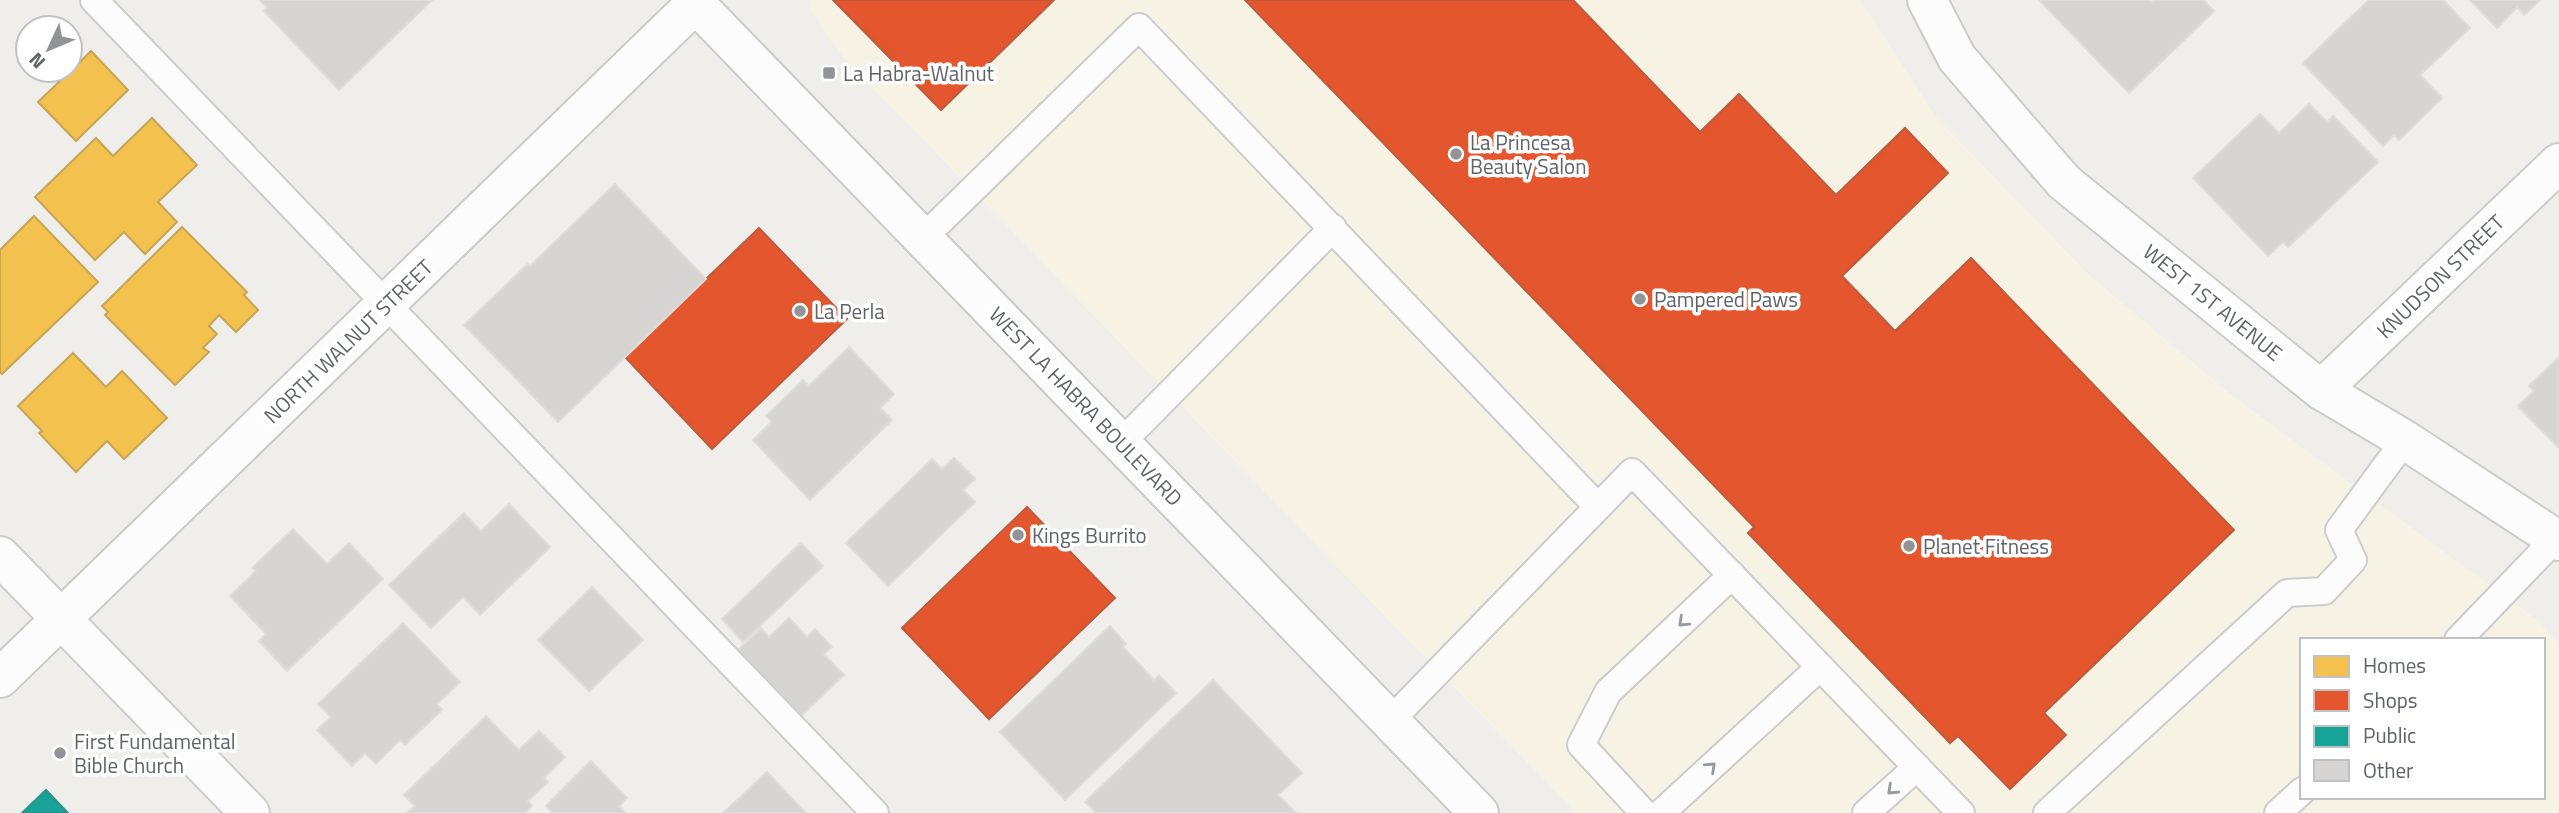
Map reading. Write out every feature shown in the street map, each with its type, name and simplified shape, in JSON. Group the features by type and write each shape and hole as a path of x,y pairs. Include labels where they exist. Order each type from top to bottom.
{"street":[{"name":"WEST 1ST AVENUE","path":"1927,0 1956,58 2064,182 2321,390 2405,440 2557,539"},
{"name":"NORTH WALNUT STREET","path":"0,678 696,1"},
{"name":"WEST LA HABRA BOULEVARD","path":"696,1 1479,813"},
{"name":"KNUDSON STREET","path":"2321,390 2559,163"},
{"path":"0,556 250,813"}],"lane":[{"path":"94,0 875,813"},
{"path":"923,238 1139,27 1597,506"},
{"path":"1121,443 1333,228"},
{"path":"2047,813 2287,593 2325,591 2353,560 2339,530 2405,440"},
{"path":"1390,721 1632,472 1961,813"},
{"path":"2460,638 2557,539"},
{"path":"1644,813 1581,745 1608,692 1732,575"},
{"path":"1661,813 1820,667"},
{"path":"1866,813 1917,767"},
{"path":"2278,813 2300,793"}],"shaded area":[{"path":"811,0 1860,0 1936,117 2089,275 2234,397 2537,620 2559,643 2559,813 1576,813 843,57 810,10"}],"building: Homes":[{"path":"91,51 128,90 76,141 38,102 57,84 84,84 84,58"},
{"path":"152,118 197,165 158,202 177,222 145,254 124,232 95,260 35,197 96,138 113,156"},
{"path":"34,216 98,282 2,374 0,250"},
{"path":"182,227 247,292 244,295 258,310 236,332 219,315 209,326 217,334 203,348 209,352 175,385 105,315 108,312 102,306"},
{"path":"73,353 106,387 122,371 167,418 124,459 107,441 76,472 18,406"}],"building: Shops":[{"path":"833,0 1054,0 941,110"},
{"path":"1245,0 1573,0 1700,132 1739,94 1836,195 1905,128 1948,173 1842,276 1895,331 1971,258 2234,530 2044,713 2066,735 2010,789 1958,736 1950,743 1748,533 1754,527"},
{"path":"759,228 847,319 712,449 625,357"},
{"path":"1027,507 1115,598 989,719 902,628"}],"building: Public":[{"path":"46,790 68,813 22,813"}],"building: Other":[{"path":"260,0 432,0 339,90 264,11 267,8"},
{"path":"2039,0 2149,0 2151,3 2154,0 2203,0 2214,11 2129,93"},
{"path":"2369,0 2443,0 2470,28 2420,75 2442,98 2399,140 2394,135 2383,146 2303,63"},
{"path":"2470,0 2540,0 2524,15 2517,7 2497,28"},
{"path":"2309,104 2327,122 2333,116 2378,162 2288,247 2283,242 2268,256 2193,178 2260,114 2279,133"},
{"path":"615,184 706,279 558,422 464,325"},
{"path":"849,347 894,394 880,408 892,420 810,500 753,440 772,421 766,416 803,380 809,386"},
{"path":"2559,357 2559,448 2518,406 2534,391 2529,386"},
{"path":"954,458 975,479 963,490 975,502 888,586 846,543 932,459 942,469"},
{"path":"509,504 550,547 480,615 463,597 431,628 389,585 464,513 481,531"},
{"path":"293,529 327,564 349,543 383,579 287,671 259,641 266,634 230,596 256,571 252,568"},
{"path":"801,543 823,566 743,642 722,619"},
{"path":"592,587 643,640 589,691 538,640"},
{"path":"789,618 807,637 815,629 832,647 824,654 844,675 801,716 738,650 761,628 769,637"},
{"path":"403,623 460,682 437,704 442,710 405,745 400,740 376,764 365,753 352,766 317,730 331,717 318,704"},
{"path":"1110,626 1126,644 1123,647 1154,680 1159,675 1176,693 1065,800 1000,732"},
{"path":"1213,680 1302,773 1278,795 1296,813 1096,813 1085,802"},
{"path":"486,716 519,750 539,731 565,757 544,778 548,782 528,801 532,806 525,813 407,813 415,806 404,795"},
{"path":"591,761 627,798 619,806 625,813 553,813 546,806"},
{"path":"767,772 806,813 723,813"}],"place":[{"name":"La Habra-Walnut","path":"829,73"},
{"name":"La Princesa Beauty Salon","path":"1456,154"},
{"name":"Pampered Paws","path":"1640,299"},
{"name":"La Perla","path":"800,311"},
{"name":"Kings Burrito","path":"1018,535"},
{"name":"Planet Fitness","path":"1909,546"},
{"name":"First Fundamental Bible Church","path":"60,753"}]}
